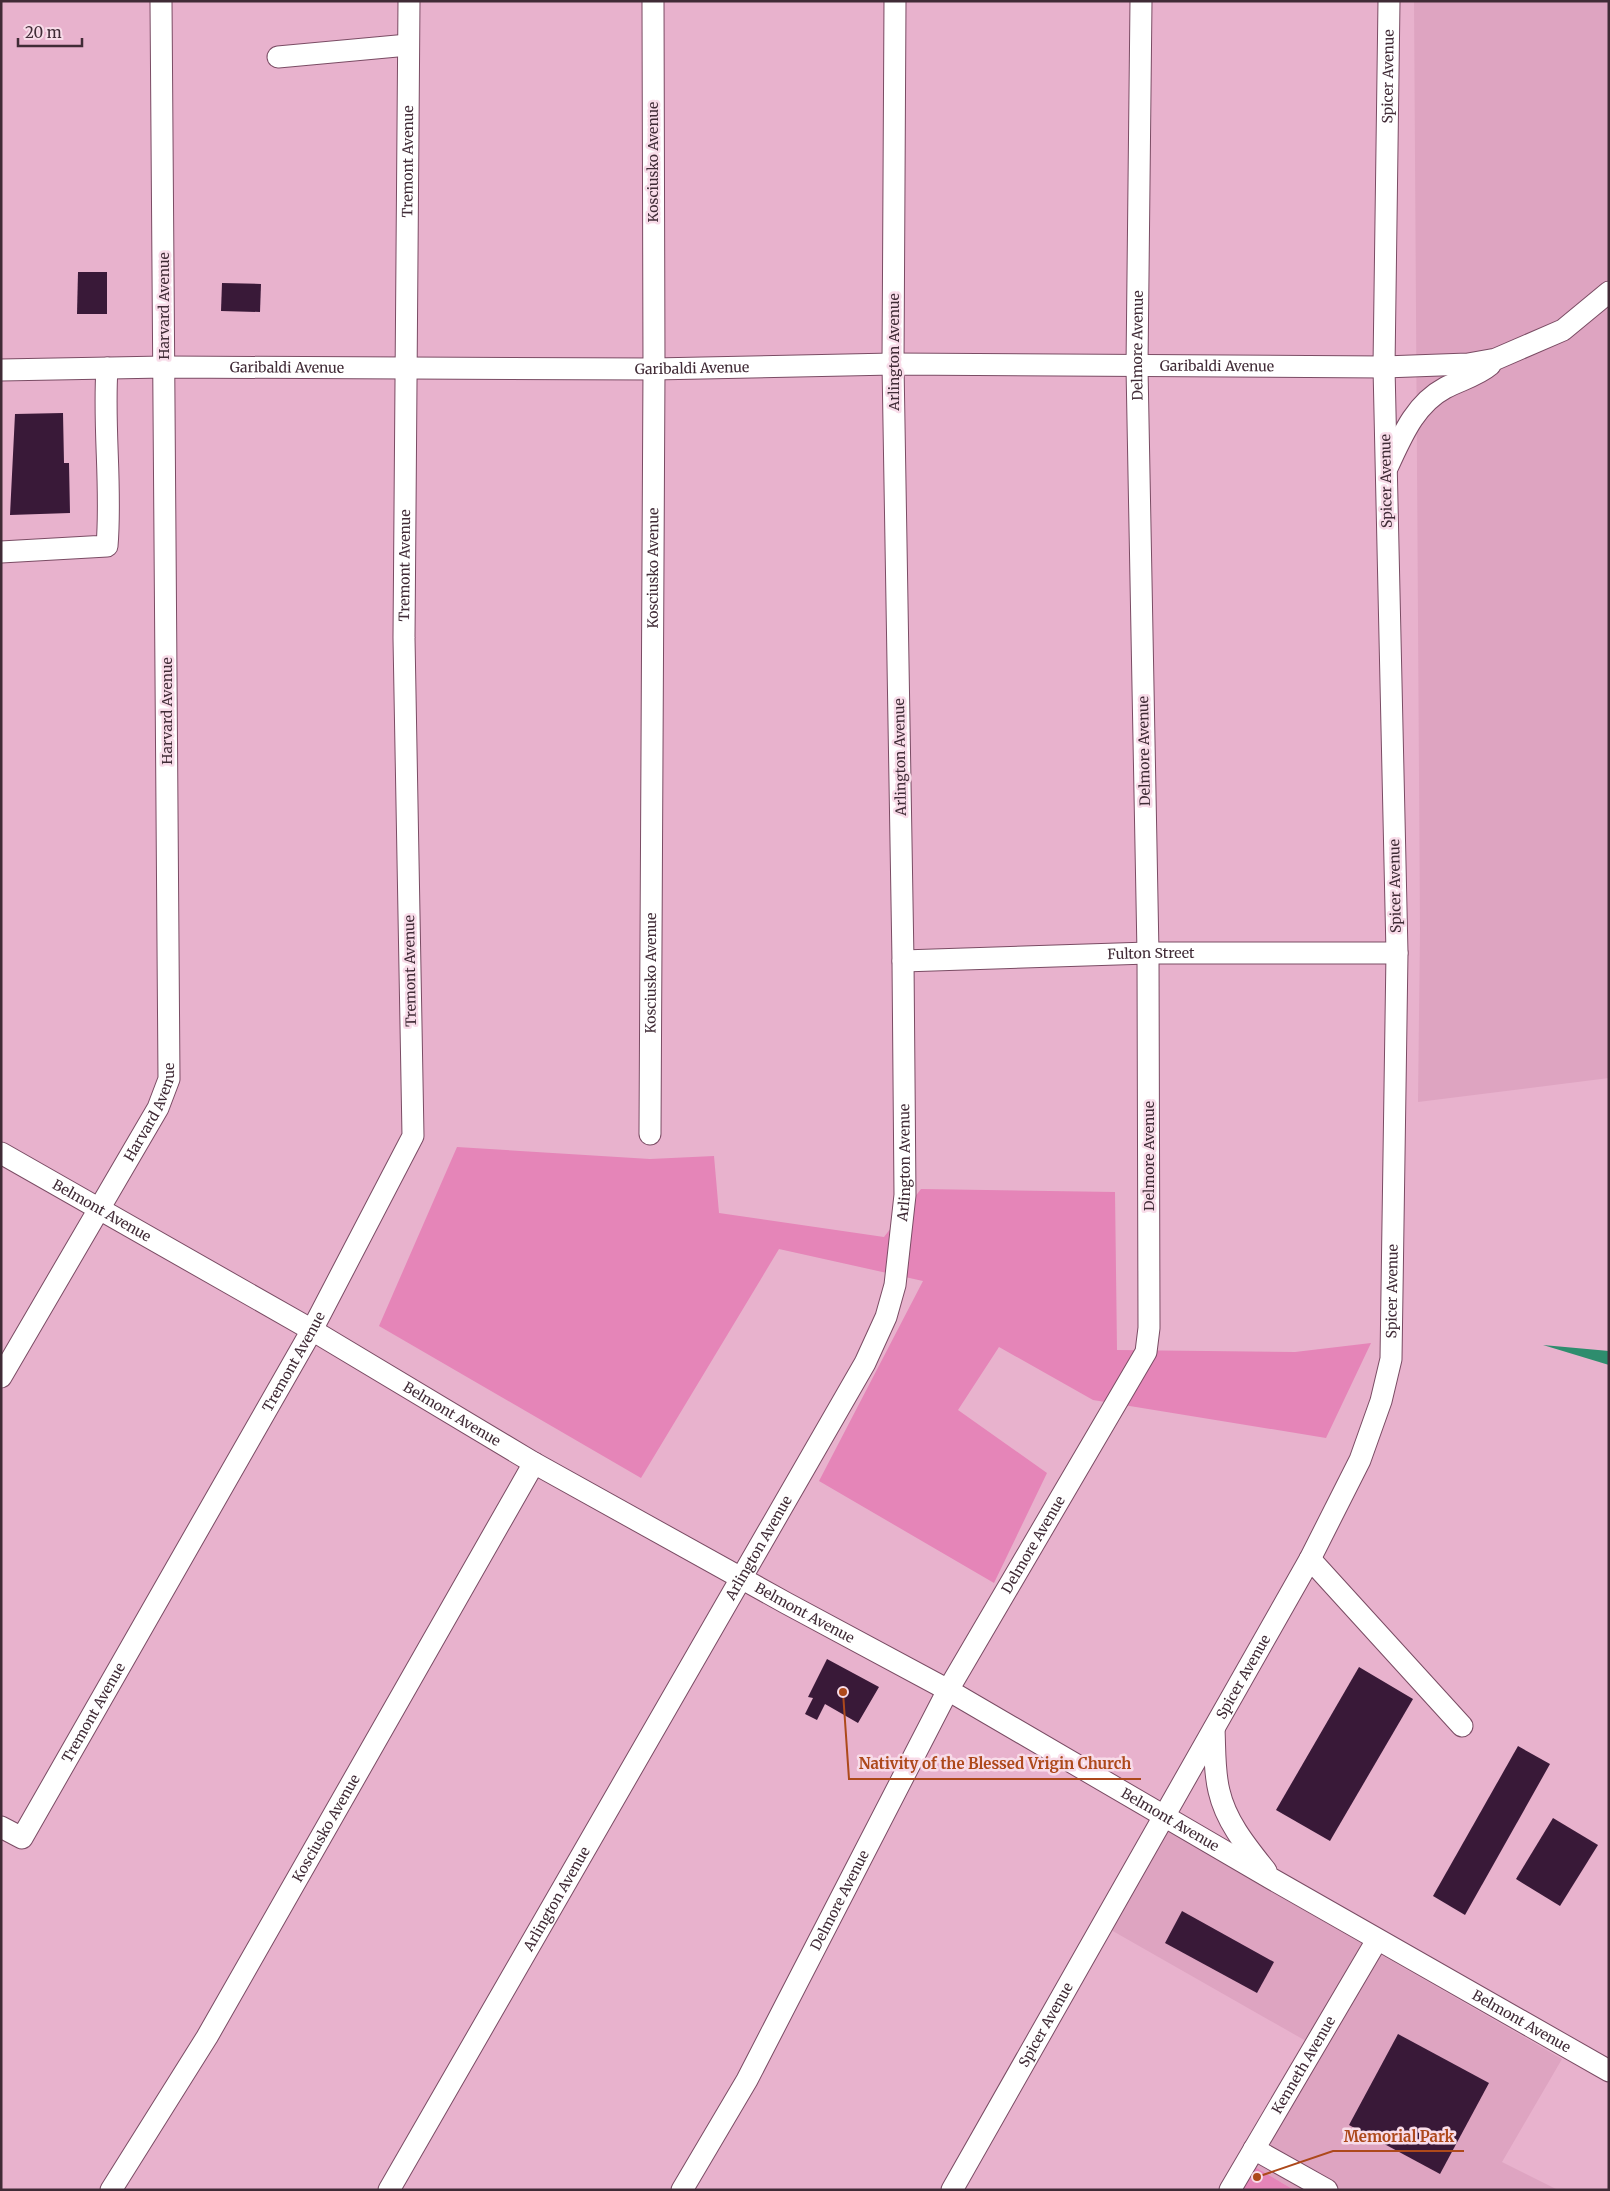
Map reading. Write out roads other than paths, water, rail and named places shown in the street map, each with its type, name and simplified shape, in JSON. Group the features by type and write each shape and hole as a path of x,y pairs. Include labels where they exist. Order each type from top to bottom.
{"street":[{"name":"Harvard Avenue","path":"1,1377 158,1108 169,1079 162,1"},
{"name":"Tremont Avenue","path":"1,1827 22,1838 312,1330 413,1136 404,638 409,1"},
{"name":"Kosciusko Avenue","path":"650,1134 654,369 653,1"},
{"name":"Arlington Avenue","path":"390,2190 865,1363 886,1317 895,1285 905,1196 904,961 893,364 895,1"},
{"name":"Delmore Avenue","path":"682,2190 747,2080 948,1690 1146,1352 1149,1328 1148,953 1137,367 1141,1"},
{"name":"Spicer Avenue","path":"952,2190 1310,1559 1360,1460 1382,1401 1391,1358 1397,953 1384,367 1389,1"},
{"path":"278,57 408,46"},
{"path":"1386,470 1406,428 1423,404 1443,389 1479,374 1496,359 1563,330 1609,292"},
{"name":"Garibaldi Avenue","path":"1,370 164,367 654,369 893,364 1137,367 1384,367 1468,364 1496,359"},
{"path":"1,552 107,546 110,505 104,409 107,368"},
{"name":"Fulton Street","path":"904,961 1148,953 1397,953"},
{"name":"Belmont Avenue","path":"1,1153 312,1330 534,1463 948,1690 1376,1940 1609,2071"},
{"name":"Kosciusko Avenue","path":"112,2190 207,2038 534,1463"},
{"path":"1310,1559 1462,1726"},
{"name":"Spicer Avenue","path":"1214,1728 1218,1790 1225,1810 1245,1845 1272,1880"},
{"name":"Kenneth Avenue","path":"1230,2190 1376,1940"},
{"path":"1254,2149 1327,2190"}],"place":[{"name":"Nativity of the Blessed Vrigin Church","path":"843,1692"},
{"name":"Memorial Park","path":"1257,2177"}]}
